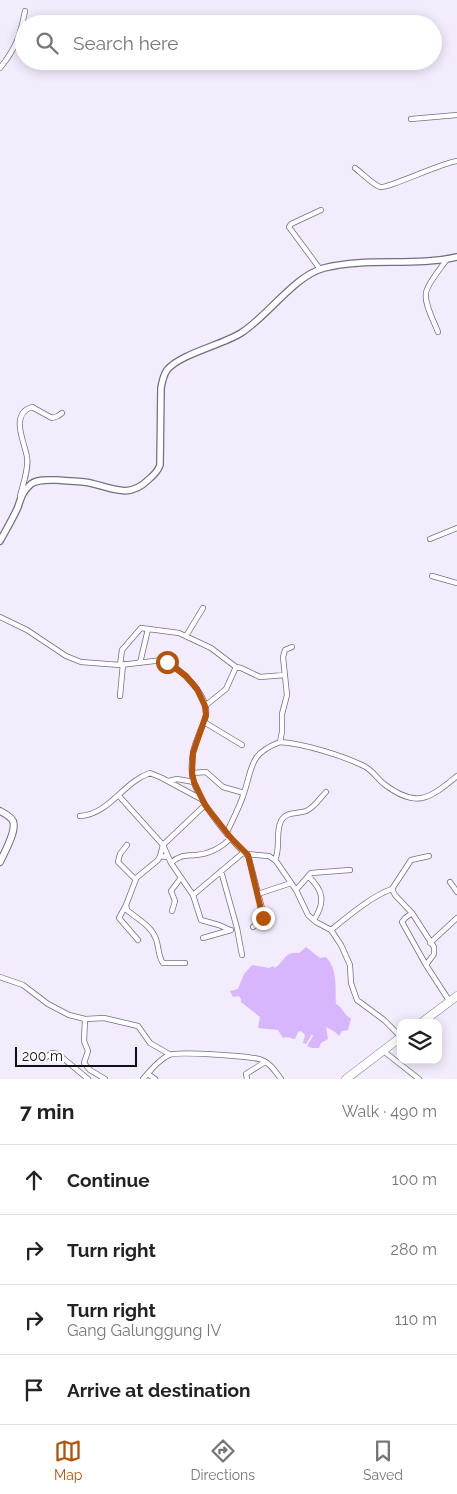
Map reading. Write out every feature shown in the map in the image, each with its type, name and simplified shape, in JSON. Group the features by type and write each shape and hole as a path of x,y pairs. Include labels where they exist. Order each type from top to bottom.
{"highway":[{"path":"433,1019 453,1002 457,996"},
{"path":"427,1019 453,1002"},
{"path":"346,1079 397,1040"},
{"path":"352,1079 397,1046"}],"main road":[{"path":"0,810 12,819 14,823 12,835 0,862"}],"street":[{"path":"24,15 25,11"},
{"path":"0,68 15,47"},
{"path":"411,119 457,116"},
{"path":"355,168 378,186 385,188 422,171 457,161"},
{"path":"320,269 289,227 291,224 321,210"},
{"path":"20,497 33,482 40,480 85,482 126,491 140,488 157,472 160,465 161,388 162,380 168,370 182,358 208,349 244,332 303,279 320,269 350,264 457,257"},
{"path":"438,332 428,306 426,294 430,284 447,259"},
{"path":"0,540 18,506 28,458 21,434 20,421 22,414 32,407 52,418 62,413"},
{"path":"430,539 457,528"},
{"path":"432,576 457,583"},
{"path":"186,636 203,608"},
{"path":"0,617 28,630 66,656 81,662 122,665 163,660 186,676 197,689 205,706 206,715 193,753 192,773 194,782 205,805 246,854 263,918 253,927"},
{"path":"140,663 148,629"},
{"path":"120,696 122,650 138,630 148,629 176,632 211,648 236,667 260,677 285,676"},
{"path":"280,742 282,716 288,696 283,657 286,650 292,648"},
{"path":"205,706 226,690 236,667"},
{"path":"204,722 242,745"},
{"path":"227,832 244,793 251,764 254,759 268,748 280,742 311,748 362,765 383,783 406,798 418,800 428,796 457,776"},
{"path":"192,773 206,772 223,787 244,793"},
{"path":"80,816 89,814 111,803 124,788 147,774 154,774 201,799"},
{"path":"169,781 175,779 194,782"},
{"path":"275,860 283,818 288,814 309,810 326,792"},
{"path":"119,796 163,845 171,864 193,895 202,921 219,924 230,930"},
{"path":"138,940 119,918 136,878 157,860 163,845 205,805"},
{"path":"171,864 180,856 200,854 221,847 231,838"},
{"path":"127,845 120,854 118,862 133,878 136,878"},
{"path":"193,895 221,871 246,854 269,856 275,860 296,890 308,914 331,930 341,945 350,964 351,983 357,1000 384,1020 397,1033"},
{"path":"160,856 167,857"},
{"path":"331,930 352,912 383,892 392,889 411,860 429,856"},
{"path":"296,890 311,873 350,870"},
{"path":"221,871 237,928 242,955"},
{"path":"308,876 318,886 321,893 322,906 314,920"},
{"path":"172,911 176,901 171,891 180,879"},
{"path":"450,882 457,892"},
{"path":"258,894 291,883"},
{"path":"392,889 395,895 412,913 435,950 426,965"},
{"path":"126,905 127,910 142,920 155,936 162,962 185,963"},
{"path":"412,913 402,922 426,965 453,1002"},
{"path":"430,943 457,918"},
{"path":"203,938 237,928"},
{"path":"0,977 23,985 48,1004 68,1015 86,1019 104,1018 139,1026 148,1041 169,1054"},
{"path":"84,1063 88,1051 84,1041 86,1019"},
{"path":"143,1079 169,1054 188,1052 261,1060 282,1079"},
{"path":"42,1060 54,1053 61,1056 88,1079"},
{"path":"386,1053 419,1079"},
{"path":"247,1079 246,1074 265,1062"},
{"path":"70,1063 84,1063"},
{"path":"84,1063 88,1068 105,1079"},
{"path":"148,1074 155,1079"}],"shaded area":[{"path":"306,947 320,958 326,957 330,962 335,979 336,1004 351,1018 348,1030 342,1031 339,1036 326,1027 328,1039 321,1043 319,1048 307,1046 313,1036 312,1034 306,1044 303,1043 305,1035 301,1031 298,1032 295,1039 283,1038 278,1030 258,1028 260,1017 241,1002 239,996 233,997 230,991 238,989 244,974 252,965 269,968 274,966 274,968 290,954 299,953"}],"route":[{"path":"167,662 186,676 202,697 206,715 193,753 192,773 194,782 205,805 231,838 248,855 263,918"}]}
